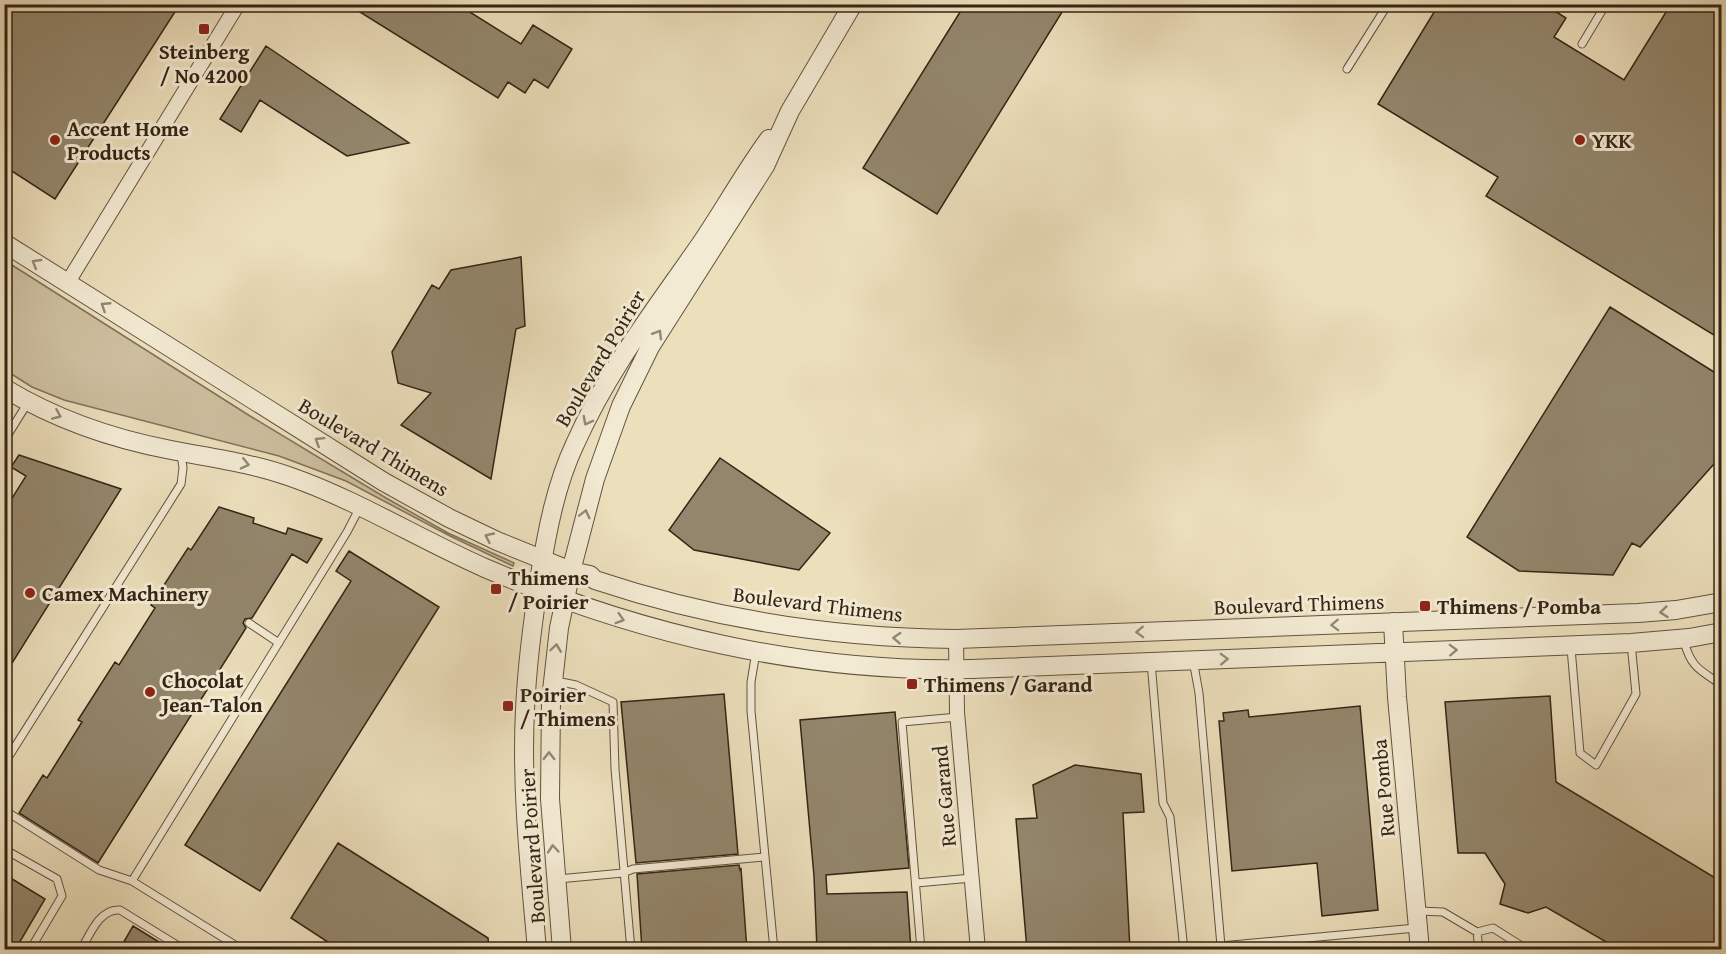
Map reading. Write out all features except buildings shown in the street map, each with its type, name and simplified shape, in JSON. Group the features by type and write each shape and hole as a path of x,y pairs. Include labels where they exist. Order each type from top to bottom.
{"street":[{"path":"68,282 238,4"},
{"name":"Boulevard Poirier","path":"562,950 549,786 552,680 571,571 602,455 636,374 673,309 765,166 790,111 853,4"},
{"name":"Boulevard Poirier","path":"537,950 525,799 524,751 528,666 543,559 557,496 574,444 633,339 704,239 752,162 790,111"},
{"name":"Boulevard Thimens","path":"4,243 399,491 465,526 571,571 590,575 595,580 738,618 848,634 956,639 1656,612 1722,602"},
{"path":"4,388 55,415 116,436 181,452 243,463 326,490 361,505 465,559 597,612 653,628 756,652 860,664 956,669 1571,646 1683,639 1722,632"},
{"name":"Rue Pomba","path":"1393,622 1420,950"},
{"name":"Rue Garand","path":"956,639 958,717 978,950"}],"lane":[{"path":"1347,69 1388,4"},
{"path":"1582,44 1606,4"},
{"path":"4,441 28,401"},
{"path":"4,764 181,484 183,468 181,452"},
{"path":"132,881 347,532 361,505"},
{"path":"249,623 279,643"},
{"path":"1683,639 1688,659 1722,685"},
{"path":"1571,646 1580,753 1596,765 1636,694 1631,643"},
{"path":"756,652 751,682 751,711 774,950"},
{"path":"1193,660 1199,693 1221,946 1417,920 1443,912 1477,932 1492,928 1528,950"},
{"path":"1151,662 1163,803 1170,816 1184,950"},
{"path":"552,680 576,685 612,702 623,873 631,950"},
{"path":"921,950 902,722 958,717"},
{"path":"4,810 99,870 132,881 243,950"},
{"path":"4,849 57,879 62,896 30,950"},
{"path":"556,879 623,873 633,869 765,857"},
{"path":"916,883 972,878"},
{"path":"81,950 103,915 116,909 185,950"},
{"path":"1477,932 1480,949"}],"shaded area":[{"path":"4,260 250,416 386,498 448,533 514,563 513,566 450,536 346,481 279,456 64,400 32,387 5,370"}],"place":[{"name":"Steinberg / No 4200","path":"204,29"},
{"name":"Accent Home Products","path":"55,140"},
{"name":"YKK","path":"1580,140"},
{"name":"Thimens / Poirier","path":"496,589"},
{"name":"Camex Machinery","path":"30,593"},
{"name":"Thimens / Pomba","path":"1425,606"},
{"name":"Thimens / Garand","path":"912,684"},
{"name":"Chocolat Jean-Talon","path":"150,692"},
{"name":"Poirier / Thimens","path":"508,706"}]}
